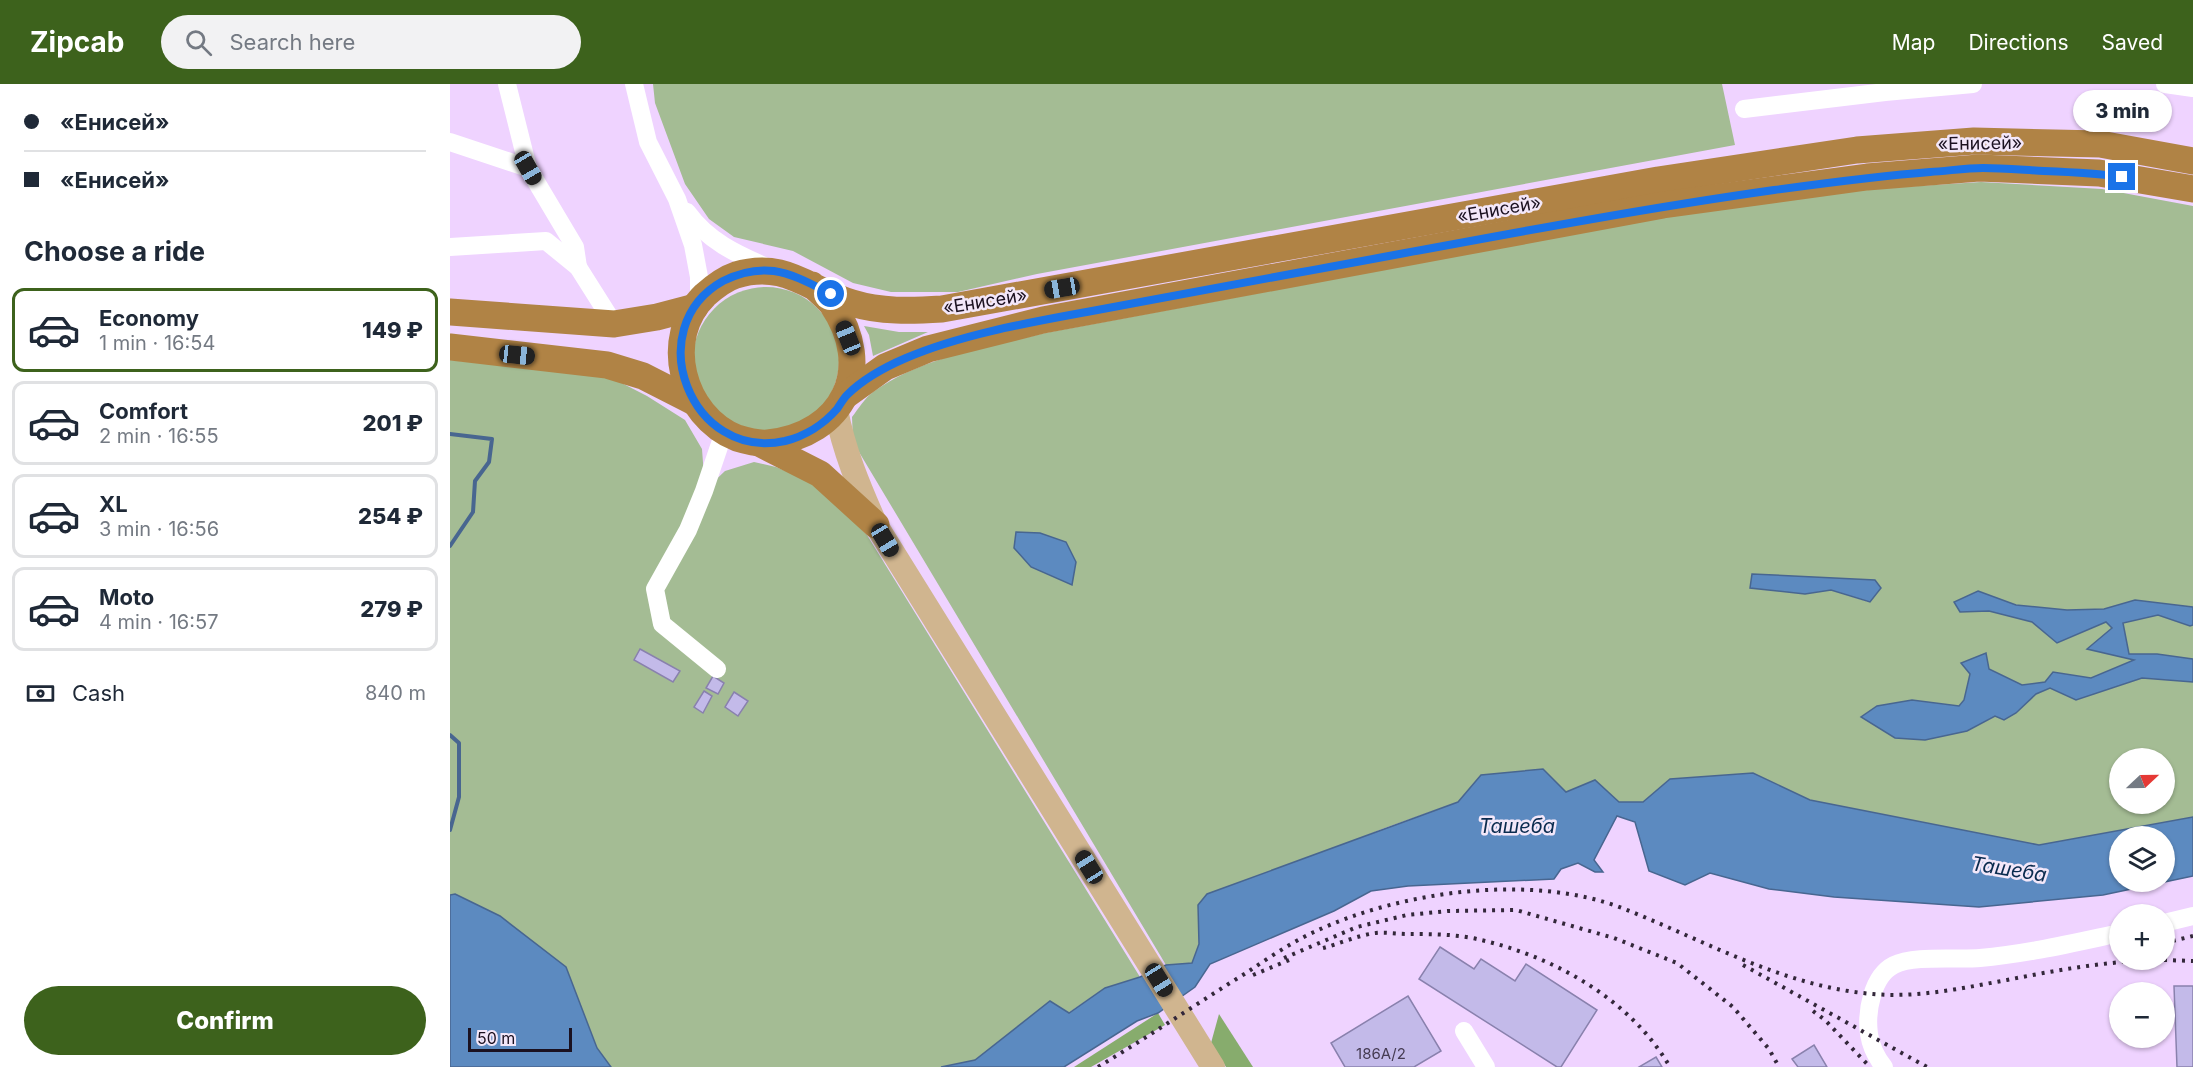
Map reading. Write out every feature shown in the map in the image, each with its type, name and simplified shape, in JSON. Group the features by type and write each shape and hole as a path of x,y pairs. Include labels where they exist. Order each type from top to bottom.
{"highway":[{"name":"«Енисей»","path":"2193,161 2100,144 1974,141 1857,150 1658,180 942,309 873,308 849,302 794,276 776,271 754,271 733,276 714,286 697,304 684,330 681,355 684,380 694,402 707,418 724,432 761,444 798,437 821,424 841,403 885,367 928,349 1043,320 1663,206 1867,177 1979,168 2099,173 2193,189"},
{"name":"«Енисей»","path":"812,285 830,302 848,338 852,357 852,376 841,403"},
{"name":"«Енисей»","path":"450,312 614,324 649,318 697,304"},
{"name":"«Енисей»","path":"450,348 607,365 643,376 694,402"},
{"path":"761,444 820,474 876,525"}],"main road":[{"path":"841,403 841,437 854,477 876,525 1208,1059"}],"street":[{"path":"507,84 528,168 575,248 578,267"},
{"path":"634,84 648,142 676,199 693,245 699,277 697,304"},
{"path":"1744,109 1974,84"},
{"path":"2164,84 2193,88"},
{"path":"450,142 528,168"},
{"path":"676,199 698,227 710,238 731,251 776,271"},
{"path":"450,247 546,241 578,267 614,324"},
{"path":"717,669 662,624 655,589 688,530 724,432"},
{"path":"2175,920 2193,916"},
{"path":"1884,1067 1875,1055 1869,1034 1871,994 1878,979 1893,965 1914,960 1980,958 2051,948 2109,935"},
{"path":"1464,1032 1486,1067"}],"green space":[{"path":"653,84 1722,84 1735,145 1037,274 958,292 891,292 853,283 793,251 734,237 709,219 685,184 655,103"},
{"path":"1981,182 2102,189 2193,206 2193,607 2135,600 2104,609 2067,610 2016,605 1978,591 1960,612 1989,611 2032,622 2057,643 2106,622 2113,628 2088,649 2135,660 2091,678 2054,672 2045,682 2022,685 1989,669 1986,653 1970,674 1964,700 1959,706 1912,700 1967,731 1995,716 2016,713 2036,694 2050,688 2076,700 2142,678 2193,682 2193,817 2144,826 2109,826 2109,832 2039,845 1810,800 1753,773 1670,779 1643,802 1619,802 1595,780 1566,792 1481,775 1458,802 1382,829 1198,905 1199,944 1192,963 1166,965 853,442 852,417 864,400 892,380 934,362 978,349 1045,333 1666,217 1871,189","holes":["1753,574 1881,588 1869,602 1831,590 1805,594 1750,588"]},
{"path":"766,287 794,293 806,299 817,309 827,320 833,332 839,360 833,388 827,400 817,411 806,421 794,427 766,433 738,427 726,421 715,411 705,400 699,388 693,360 699,332 705,320 715,309 726,299 738,293"},
{"path":"864,326 899,332 928,332 873,356 869,335"},
{"path":"450,360 608,376 647,396 685,420 702,449 705,490 725,471 754,462 776,467 817,484 867,535 1140,977 1105,988 1068,1013 1050,1002 975,1060 941,1067 611,1067 597,1048 566,967 455,894 450,895"},
{"path":"2158,615 2193,625 2193,659 2157,654 2129,654 2123,623"},
{"path":"1158,1013 1165,1025 1091,1067 1074,1067"},
{"path":"1219,1014 1253,1067 1226,1067 1211,1043"}],"water":[{"path":"1016,532 1040,533 1066,542 1076,562 1072,585 1031,567 1014,548"},
{"path":"1752,574 1875,580 1881,588 1870,602 1831,590 1805,594 1750,588"},
{"path":"1978,591 2016,605 2067,610 2104,609 2135,600 2193,607 2193,625 2190,626 2158,615 2123,623 2129,654 2157,654 2193,659 2193,682 2142,678 2076,700 2050,688 2036,694 2016,713 2004,720 1995,716 1967,731 1925,740 1895,738 1861,717 1877,706 1912,700 1959,706 1964,700 1970,674 1961,663 1986,653 1989,669 2022,685 2045,682 2053,672 2091,678 2134,660 2087,649 2112,628 2106,622 2057,643 2032,622 1989,611 1960,612 1954,602"},
{"name":"Ташеба","path":"1543,769 1566,792 1595,780 1619,802 1643,802 1670,779 1753,773 1810,800 2039,845 2109,832 2109,892 2117,892 1979,907 1834,897 1769,889 1710,873 1685,885 1649,871 1635,822 1617,816 1594,860 1603,872 1595,872 1578,863 1561,869 1554,879 1408,886 1371,891 1334,911 1210,964 1195,987 1158,1013 1137,1021 1064,1067 941,1067 975,1060 1050,1001 1069,1013 1105,988 1140,977 1166,965 1192,963 1199,944 1198,905 1207,894 1458,802 1481,775"},
{"name":"Ташеба","path":"2193,817 2193,876 2175,880 2175,826 2144,826"},
{"path":"455,894 500,916 566,967 597,1048 611,1067 450,1067 450,895"}],"building":[{"path":"640,649 680,671 673,682 634,660"},
{"path":"713,676 724,683 718,694 706,688"},
{"path":"704,691 712,696 703,713 694,707"},
{"path":"734,692 748,701 738,716 725,707"},
{"path":"1440,947 1474,969 1481,959 1515,981 1526,964 1597,1010 1561,1067 1557,1067 1419,979"},
{"path":"2175,986 2193,986 2193,1067 2177,1067"},
{"path":"1408,996 1441,1051 1414,1067 1345,1067 1331,1043"},
{"path":"1814,1045 1827,1067 1798,1067 1792,1059"},
{"path":"1656,1057 1662,1067 1639,1067"}],"waterway":[{"path":"450,434 492,439 489,462 475,481 473,512 450,546"},
{"path":"450,735 459,743 459,797 450,830"}],"railway":[{"path":"1098,1067 1279,951 1314,932 1386,906 1426,897 1466,892 1507,889 1548,891 1586,897 1622,908 1776,972 1840,990 1873,994 1907,995 1940,991 2109,964"},
{"path":"1284,958 1357,927 1407,915 1448,911 1516,910 1614,938 1677,963 1733,1007 1769,1049 1779,1067"},
{"path":"1323,948 1376,933 1463,937 1509,948 1563,970 1613,1002 1654,1043 1670,1067"},
{"path":"2175,940 2193,936"},
{"path":"1253,975 1294,958"},
{"path":"2175,960 2193,961"},
{"path":"1743,965 1927,1067"},
{"path":"1813,1011 1825,1020 1870,1067"}],"route":[{"path":"831,294 794,276 776,271 754,271 733,276 714,286 694,307 684,330 681,355 684,380 694,402 707,418 724,432 743,440 761,444 783,441 798,437 821,424 836,410 846,395 885,367 928,349 1043,320 1663,206 1867,177 1979,168 2099,173 2122,177"}]}
